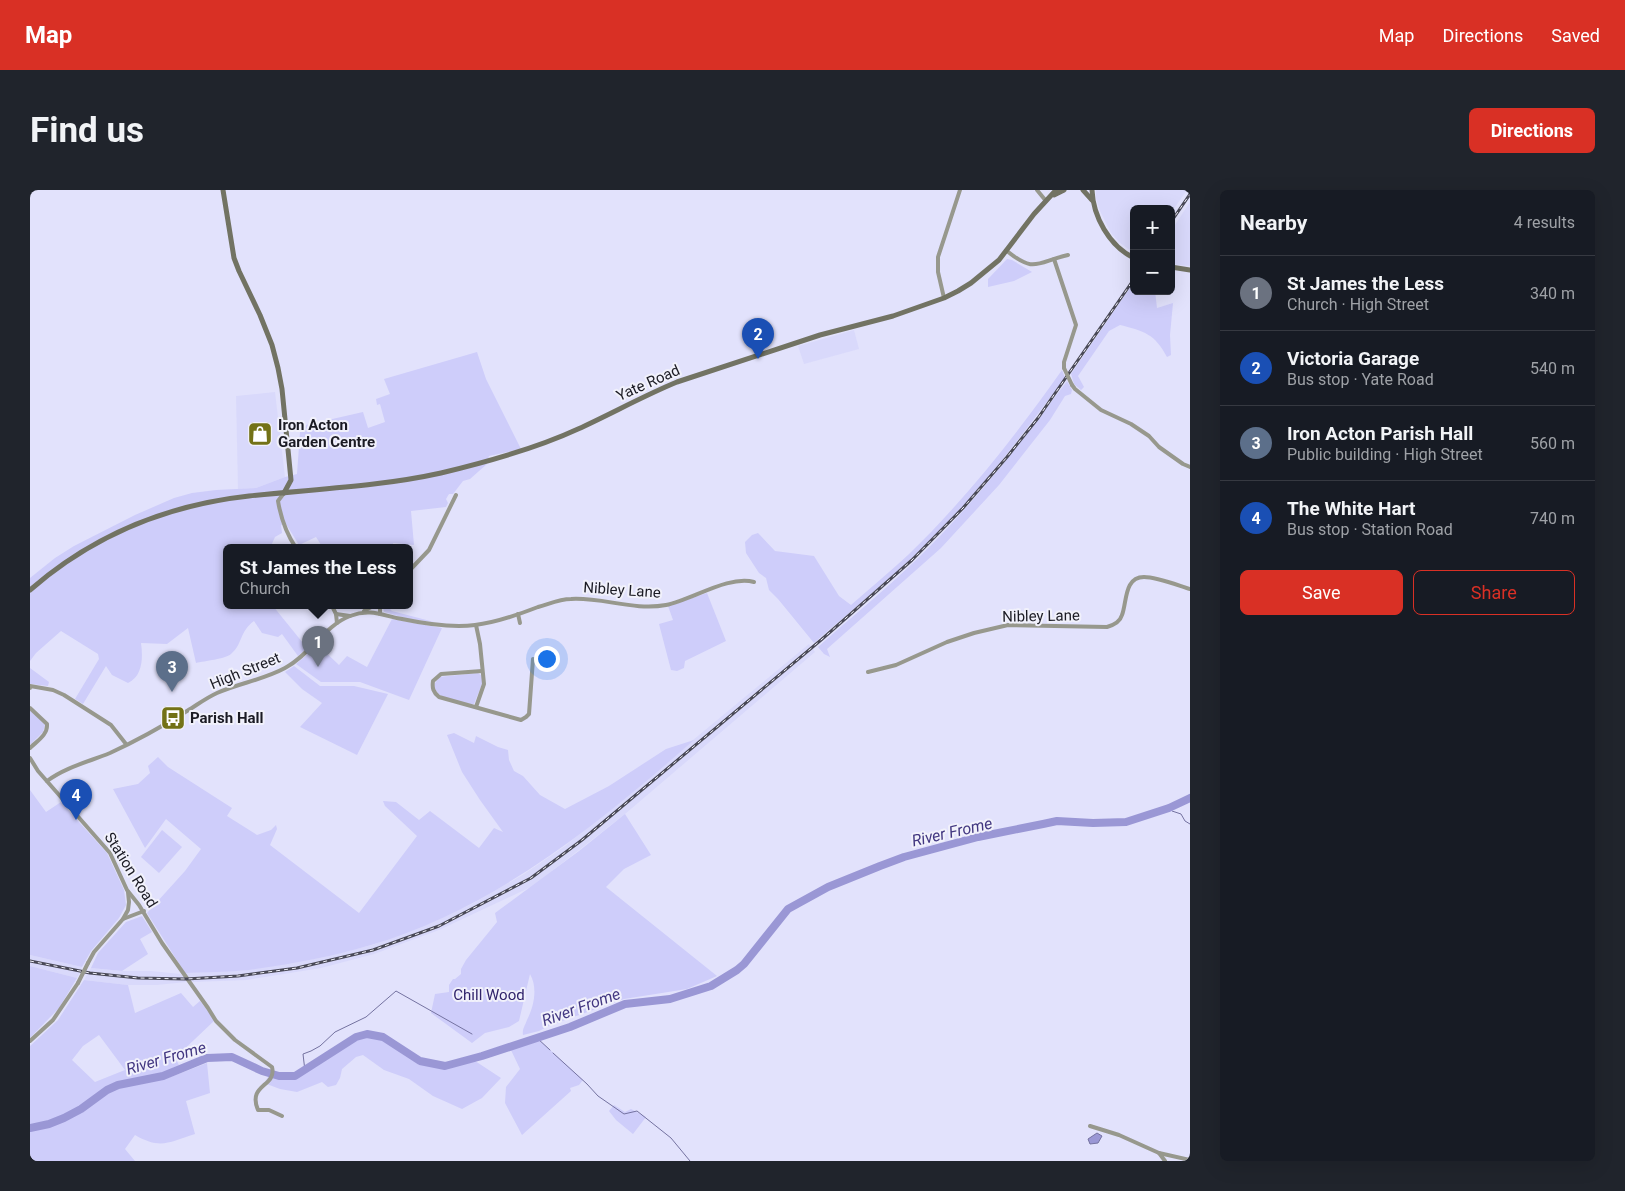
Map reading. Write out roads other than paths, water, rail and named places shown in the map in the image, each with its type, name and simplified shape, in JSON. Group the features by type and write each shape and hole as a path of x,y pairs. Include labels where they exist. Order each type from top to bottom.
{"main road":[{"path":"223,190 234,258 272,345 278,368 282,388 291,480 284,493"},
{"name":"Yate Road","path":"30,590 72,558 96,543 117,532 172,512 224,500 385,482 440,473 492,460 576,430 654,391 677,382 776,349 893,316 944,298 971,283 990,269 1007,251 1034,214 1056,190"},
{"name":"Yate Road","path":"1051,196 1064,190"},
{"path":"1083,190 1092,200"},
{"path":"1092,190 1092,200 1100,223 1120,249 1130,255"},
{"path":"1175,268 1190,270"}],"street":[{"path":"944,298 938,272 938,257 960,190"},
{"path":"1037,190 1046,201"},
{"path":"1007,251 1018,260 1029,265 1040,264 1068,255"},
{"path":"1054,259 1076,325 1064,362 1064,368 1072,385 1101,410 1131,424 1149,436 1159,447 1190,467"},
{"path":"284,493 278,502 286,533 293,544"},
{"path":"413,567 429,550 456,495"},
{"name":"Nibley Lane","path":"868,672 896,665 938,645 1008,625 1108,627 1116,623 1122,615 1127,589 1134,580 1143,577 1190,589"},
{"name":"Nibley Lane","path":"337,623 362,612 372,612 430,624 476,625 570,598 652,606 666,605 730,583 754,582"},
{"path":"334,609 337,623"},
{"path":"362,612 367,609"},
{"path":"380,609 380,614"},
{"name":"Nibley Lane","path":"336,614 350,616"},
{"path":"518,614 520,623"},
{"name":"High Street","path":"47,781 73,766 109,753 185,713 214,694 233,686 274,674 287,667 337,623"},
{"path":"476,625 484,684 476,707"},
{"path":"482,671 441,674 433,681 432,688 438,696 521,720 529,714 534,662"},
{"path":"30,687 53,690 64,695 111,726 126,744"},
{"path":"30,708 47,724 48,728 47,732 30,748"},
{"name":"Station Road","path":"30,758 38,771 110,853 127,890 144,912 162,943 216,1021 235,1040 269,1064 273,1071 271,1077 256,1092 255,1102 258,1110 269,1110 282,1116"},
{"path":"30,1041 53,1020 78,983 94,952 123,919 130,902 127,890"},
{"path":"123,919 144,912"},
{"path":"1090,1126 1119,1134 1159,1153 1190,1160"},
{"path":"1159,1153 1165,1161"}],"waterway":[{"name":"River Frome","path":"30,1128 49,1124 64,1118 118,1085 163,1076 207,1058 232,1057 262,1071 279,1076 295,1076 356,1037 367,1034 383,1037 420,1061 445,1066 482,1056 570,1027 625,1004 670,999 711,986 744,964 788,909 828,887 904,857 978,837 1057,821 1126,822 1169,808 1190,798"},
{"path":"1169,808 1181,814 1185,821 1190,824"},
{"path":"305,1071 303,1054 320,1046 335,1032 366,1017 396,991 472,1034"},
{"path":"537,1038 550,1050"},
{"path":"553,1053 598,1096 624,1114 637,1111 671,1138 690,1161"}],"railway":[{"path":"1175,216 1190,194"},
{"path":"30,961 90,973 138,978 186,979 238,976 297,968 373,950 439,926 531,878 582,840 821,640 912,560 963,508 1038,418 1130,285"}],"place":[{"name":"Victoria Garage","path":"758,359"},
{"name":"Iron Acton Garden Centre","path":"260,434"},
{"name":"St James the Less","path":"318,667"},
{"name":"Iron Acton Parish Hall","path":"172,692"},
{"name":"Parish Hall","path":"173,718"},
{"name":"The White Hart","path":"76,820"}],"park label":[{"name":"Chill Wood","path":"489,995"}]}
